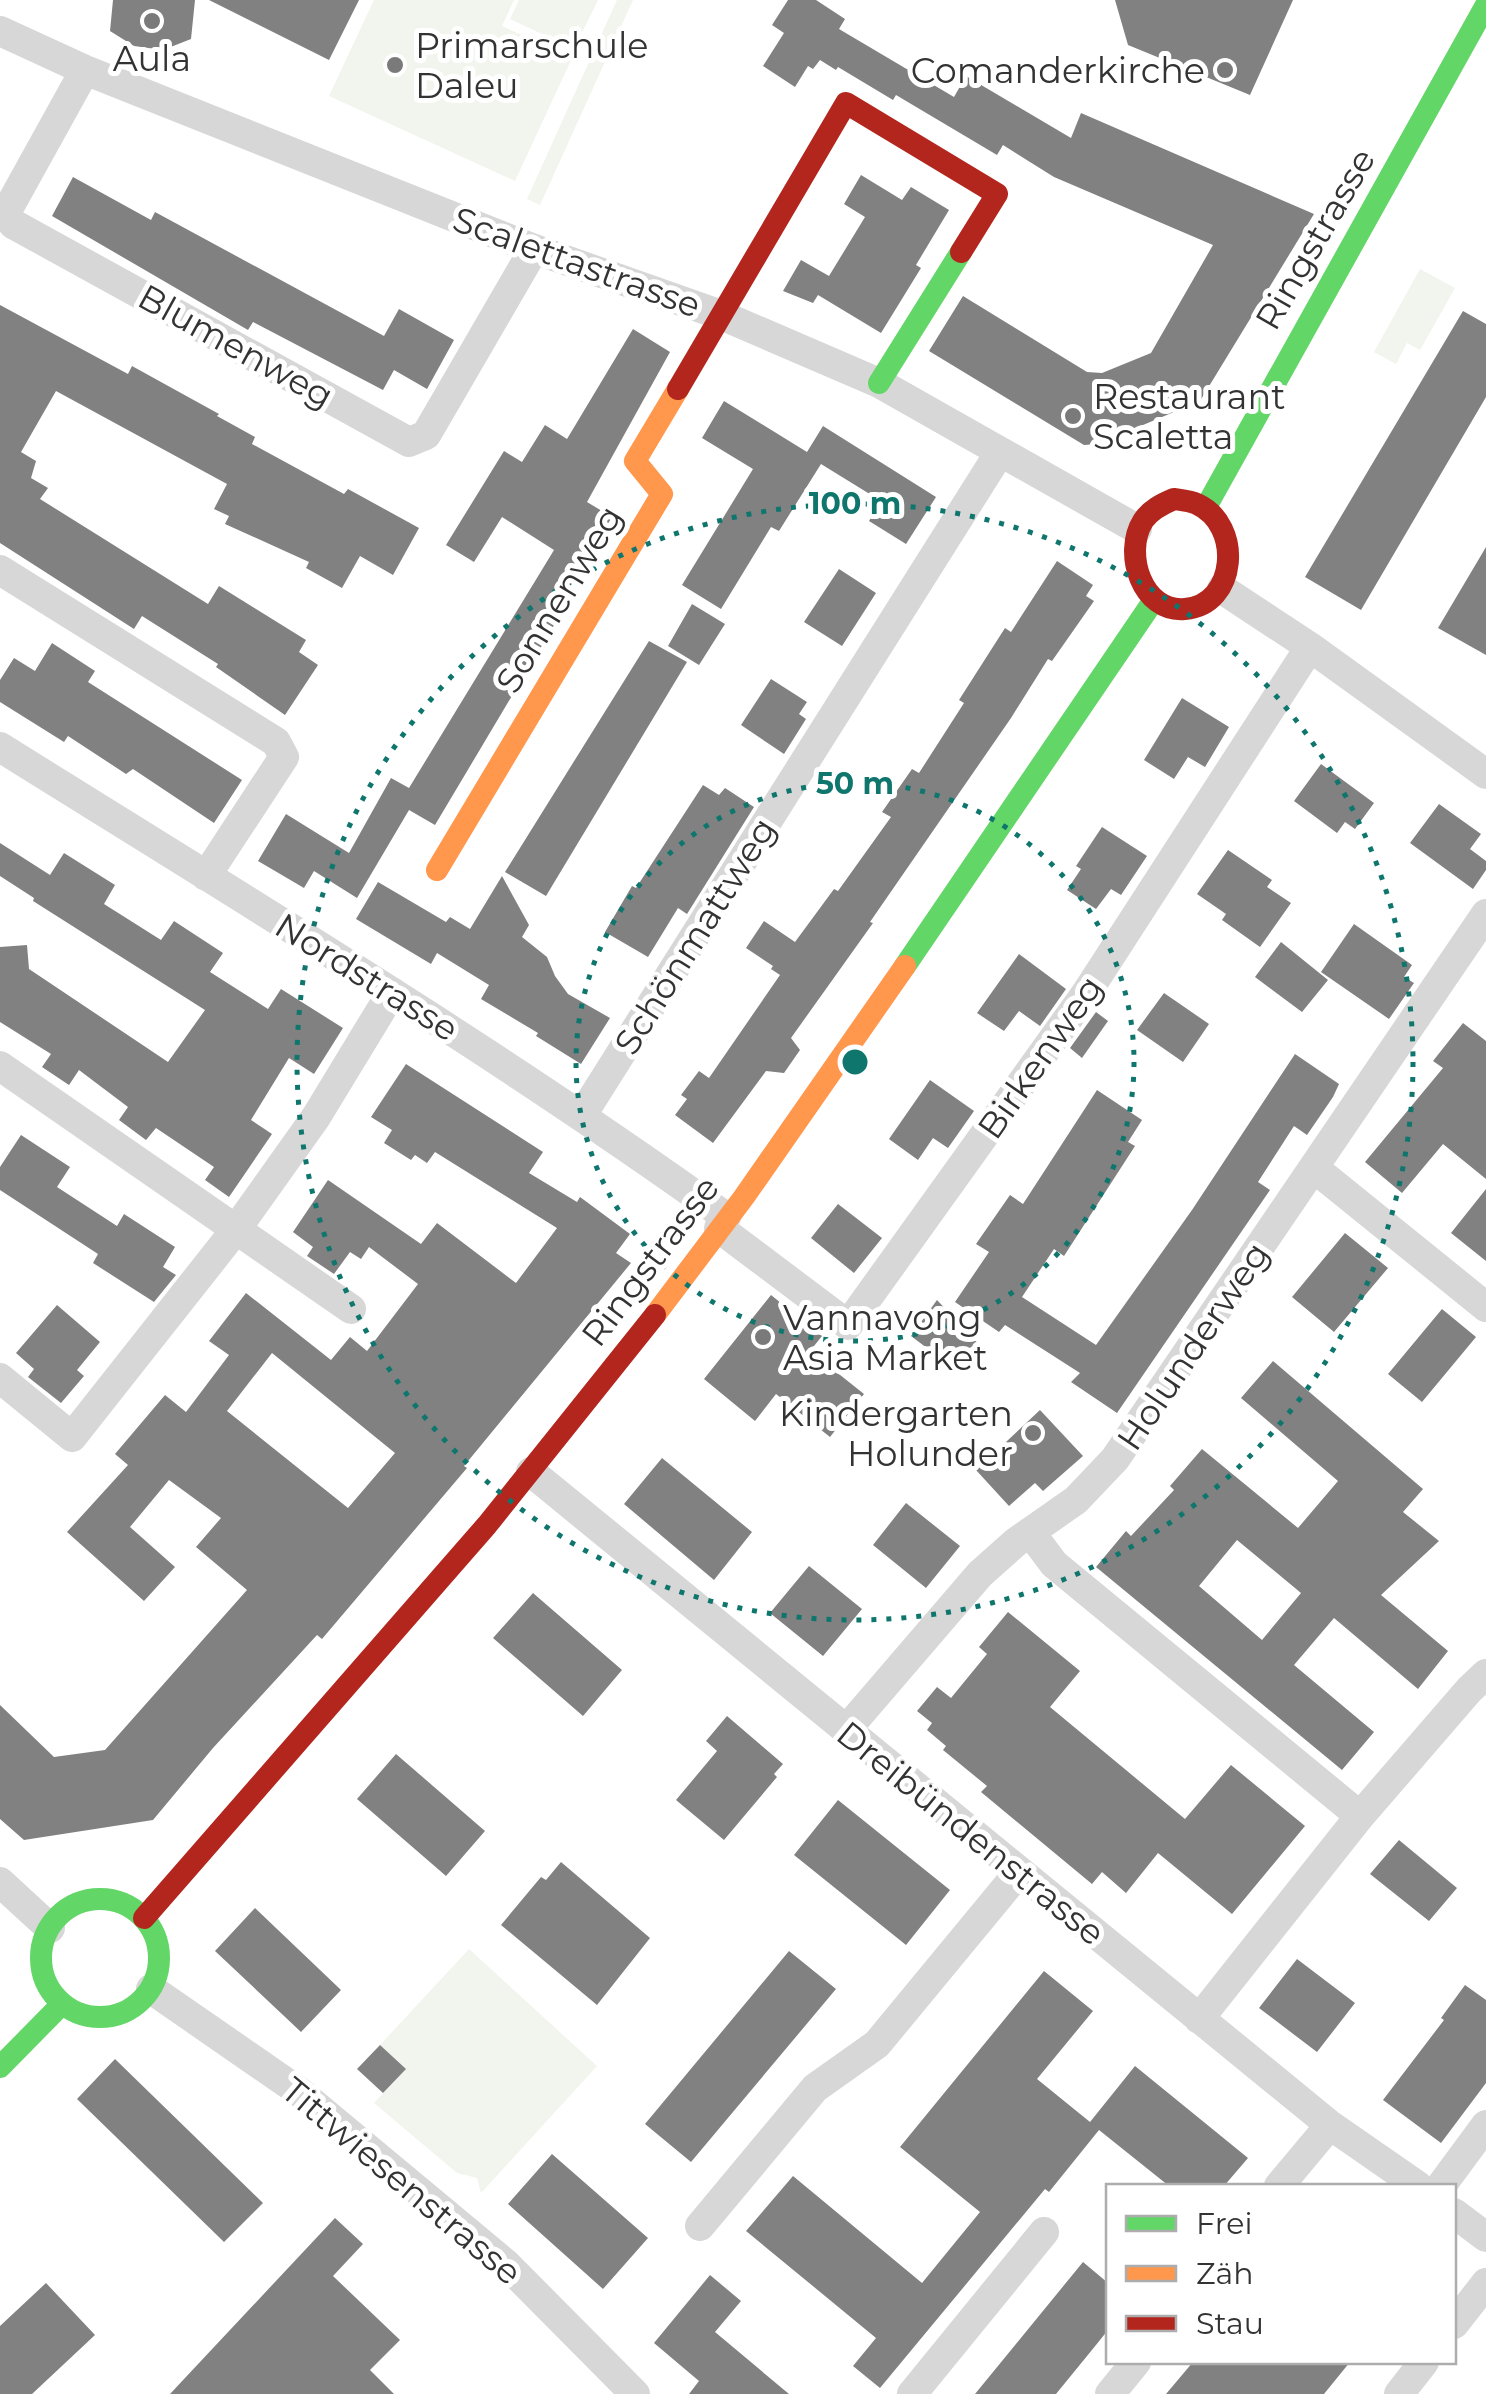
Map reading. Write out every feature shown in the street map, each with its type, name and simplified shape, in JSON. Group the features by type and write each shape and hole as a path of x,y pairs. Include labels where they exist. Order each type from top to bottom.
{"main road":[{"name":"Ringstrasse","path":"1206,507 1486,5"},
{"path":"722,315 846,103 997,194 879,384"},
{"name":"Sonnenweg","path":"437,870 662,494 635,461 722,315"},
{"path":"1174,499 1206,507 1217,518 1224,534 1229,560 1222,589 1196,609 1168,608 1154,600 1141,583 1134,543 1137,528 1158,504 1174,499"},
{"name":"Ringstrasse","path":"144,1918 354,1681 531,1472 683,1279 822,1089 1154,600"},
{"path":"106,1900 126,1905 144,1918 159,1952 158,1972 151,1989 138,2004 120,2014 100,2018 79,2014 62,2004 48,1988 42,1948 50,1928 64,1911 84,1902 106,1900"},
{"path":"0,2067 62,2004"}],"street":[{"name":"Scalettastrasse","path":"0,32 85,70 534,249 722,315 879,384 1137,528"},
{"name":"Blumenweg","path":"85,70 6,214 13,224 408,442 426,436 534,249"},
{"name":"Schönmattweg","path":"582,1115 1000,452"},
{"path":"0,570 276,742 284,757 206,876"},
{"path":"1222,589 1310,647 1486,774"},
{"name":"Birkenweg","path":"723,1222 848,1325 1087,992 1310,647"},
{"name":"Nordstrasse","path":"0,747 582,1115 723,1222"},
{"name":"Holunderweg","path":"846,1730 980,1574 1076,1500 1116,1459 1486,914"},
{"path":"0,1378 72,1436 237,1228 316,1117 392,992"},
{"path":"0,1066 351,1309"},
{"path":"1314,1168 1486,1307"},
{"name":"Dreibündenstrasse","path":"531,1472 1330,2125 1415,2184"},
{"path":"1030,1532 1054,1564 1360,1816"},
{"path":"1199,2019 1360,1816 1486,1674"},
{"path":"700,2226 815,2088 876,2044 1018,1872"},
{"path":"0,1882 50,1928"},
{"name":"Tittwiesenstrasse","path":"151,1989 297,2090 506,2264 635,2394"},
{"path":"1442,2184 1486,2124"},
{"path":"1282,2184 1330,2125"},
{"path":"1456,2214 1486,2238"},
{"path":"912,2394 1044,2232"},
{"path":"1456,2321 1486,2282"},
{"path":"1110,2394 1134,2364"},
{"path":"1399,2394 1422,2364"}],"shaded area":[{"path":"374,0 514,0 502,26 572,58 515,181 329,96"},
{"path":"519,0 598,0 574,49 510,19"},
{"path":"617,0 633,0 540,205 527,199"},
{"path":"1420,269 1455,288 1420,350 1407,343 1396,364 1374,352"},
{"path":"469,1949 597,2066 481,2193 477,2178 457,2173 374,2103 405,2070 380,2045"}],"building":[{"name":"Aula","path":"113,0 195,0 191,39 163,50 134,46 110,31"},
{"path":"209,0 359,0 329,60"},
{"path":"788,0 816,0 845,19 839,29 954,97 966,76 1071,138 1081,113 1314,214 1200,401 1098,444 1084,445 929,351 963,296 1087,372 1102,373 1151,353 1213,245 1054,177 1003,145 997,155 896,95 893,100 820,60 813,69 808,66 795,87 763,66 784,33 772,25"},
{"name":"Comanderkirche","path":"1115,0 1293,0 1250,95 1128,45"},
{"path":"861,175 902,200 911,187 949,210 916,265 921,268 881,333 818,295 813,303 783,291 801,260 829,276 865,217 844,204"},
{"path":"73,177 151,220 155,212 384,336 399,309 454,340 427,389 394,370 383,390 253,322 248,330 52,216"},
{"path":"0,305 128,374 132,366 255,437 252,444 344,494 348,489 419,528 393,575 360,556 342,588 306,568 309,562 225,524 229,516 214,509 227,484 56,391 21,452 36,461 31,478 48,488 40,499 208,604 219,586 306,640 299,652 318,665 285,715 216,667 218,664 142,616 134,629 0,543"},
{"path":"1463,311 1486,324 1486,397 1361,610 1305,577"},
{"path":"633,329 670,352 587,502 612,517 570,587 575,590 435,825 409,810 357,898 314,871 304,888 258,861 286,814 349,853 391,778 409,788 554,550 502,517 474,562 446,545 504,451 522,462 545,425 567,439"},
{"path":"724,401 807,452 823,426 936,497 906,544 869,521 881,501 821,464 779,531 771,527 721,609 682,585 753,469 702,438"},
{"path":"1486,547 1486,655 1438,628"},
{"path":"1057,561 1093,585 1086,596 1094,601 1052,661 1048,659 870,922 873,923 791,1038 800,1050 784,1073 766,1071 713,1143 675,1115 687,1099 681,1095 699,1071 709,1078 780,975 746,948 764,921 795,942 834,889 838,891 891,817 882,812 912,769 919,773 1005,628 1011,632"},
{"path":"839,569 876,593 842,646 804,622"},
{"path":"692,604 725,624 699,665 668,646"},
{"path":"649,641 687,662 546,896 505,872"},
{"path":"52,643 95,671 88,682 242,780 214,823 133,769 126,774 68,736 64,742 0,702 0,680 14,658 35,671"},
{"path":"771,679 807,702 799,714 806,719 784,754 741,725"},
{"path":"1182,698 1229,727 1205,767 1188,757 1174,779 1144,760"},
{"path":"1321,764 1374,803 1355,829 1345,822 1337,833 1294,801"},
{"path":"703,785 719,795 725,788 754,807 687,914 678,908 648,957 605,932 632,886 636,888"},
{"path":"1439,804 1481,834 1470,849 1486,861 1486,870 1473,889 1410,843"},
{"path":"1102,827 1147,856 1121,895 1111,889 1096,909 1067,890 1081,869 1076,866"},
{"path":"0,843 50,875 64,853 115,885 104,904 161,940 174,921 223,953 210,972 268,1009 281,989 343,1028 314,1074 289,1058 251,1120 272,1134 229,1197 205,1180 214,1167 156,1128 146,1140 119,1120 128,1107 79,1070 69,1085 42,1067 51,1054 0,1022 0,947 27,945 29,969 168,1062 205,1010 0,876"},
{"path":"1228,850 1272,880 1267,887 1291,903 1260,947 1222,920 1226,914 1197,894"},
{"path":"502,876 529,925 522,937 547,957 568,994 610,1018 581,1064 481,999 489,985 437,953 431,964 356,919 378,882 446,922 450,917 470,929"},
{"path":"1354,924 1412,965 1404,977 1414,983 1389,1019 1321,972"},
{"path":"1281,942 1328,980 1302,1012 1255,977"},
{"path":"1019,954 1066,989 1040,1026 1019,1011 1004,1031 977,1013"},
{"path":"1164,993 1209,1024 1183,1062 1137,1030"},
{"path":"1096,1012 1108,1021 1082,1058 1070,1048"},
{"path":"1463,1023 1486,1041 1486,1179 1443,1144 1402,1193 1365,1162 1443,1068 1433,1061"},
{"path":"1295,1054 1339,1084 1333,1097 1307,1135 1294,1126 1258,1182 1270,1190 1117,1413 1071,1382 1080,1373 1005,1325 999,1332 955,1302 989,1252 976,1244 1010,1195 1023,1204 1097,1090 1142,1120 1128,1142 1135,1146 1064,1256 1054,1249 1022,1297 1096,1345 1192,1210"},
{"path":"406,1064 543,1152 529,1173 577,1202 580,1197 630,1234 616,1253 631,1263 464,1466 467,1468 322,1639 317,1635 153,1820 24,1840 0,1819 0,1705 54,1757 105,1750 247,1590 196,1547 221,1518 169,1480 130,1527 175,1567 144,1601 67,1532 128,1465 115,1454 165,1395 186,1412 229,1355 209,1341 246,1293 331,1360 350,1337 367,1351 418,1284 369,1247 361,1259 350,1252 334,1274 307,1256 313,1247 293,1232 328,1180 421,1244 437,1223 516,1283 557,1228 435,1152 427,1163 415,1155 411,1160 384,1143 392,1130 371,1117","holes":["272,1353 395,1453 348,1508 227,1411"]},
{"path":"930,1080 974,1111 948,1148 933,1138 918,1160 889,1139"},
{"path":"21,1135 70,1167 57,1187 117,1226 124,1214 175,1247 163,1267 176,1275 154,1302 93,1263 98,1254 0,1190 0,1167"},
{"path":"1486,1189 1486,1261 1451,1233"},
{"path":"838,1204 882,1238 854,1273 811,1238"},
{"path":"1345,1233 1388,1268 1334,1332 1292,1297"},
{"path":"771,1295 822,1336 810,1351 864,1394 830,1437 776,1394 755,1421 704,1379"},
{"path":"937,1300 985,1351 969,1372 956,1362 952,1367 911,1336"},
{"path":"57,1305 100,1342 77,1370 84,1376 61,1403 28,1377 34,1369 16,1353"},
{"path":"1442,1309 1476,1337 1422,1402 1388,1374"},
{"path":"1273,1361 1423,1489 1403,1512 1439,1541 1381,1595 1448,1651 1418,1689 1334,1618 1294,1665 1374,1732 1342,1770 1096,1567 1126,1531 1131,1536 1174,1490 1170,1486 1202,1449 1298,1528 1338,1481 1241,1398","holes":["1237,1540 1301,1593 1262,1640 1199,1586"]},
{"path":"1040,1410 1083,1456 1043,1491 1035,1483 1009,1506 976,1470"},
{"path":"662,1458 752,1532 714,1580 624,1504"},
{"path":"906,1503 960,1546 926,1588 873,1545"},
{"path":"809,1566 862,1609 823,1656 770,1613"},
{"path":"533,1593 622,1670 583,1716 493,1638"},
{"path":"1008,1612 1080,1671 1050,1707 1185,1819 1231,1765 1305,1826 1232,1914 1158,1853 1126,1893 1102,1872 1092,1884 981,1792 987,1786 943,1750 946,1746 927,1730 932,1723 917,1711 937,1687 951,1698 987,1654 979,1647"},
{"path":"727,1716 783,1764 774,1774 777,1777 724,1840 676,1800 717,1751 706,1741"},
{"path":"396,1754 485,1831 446,1876 357,1799"},
{"path":"838,1800 950,1890 906,1945 794,1855"},
{"path":"1399,1840 1457,1888 1429,1921 1370,1874"},
{"path":"561,1862 650,1938 597,2005 501,1925 541,1877 546,1880"},
{"path":"255,1908 341,1990 301,2032 215,1951"},
{"path":"789,1951 836,1989 691,2162 645,2124"},
{"path":"1297,1959 1355,2003 1317,2052 1259,2008"},
{"path":"1044,1971 1093,2011 1037,2079 1090,2122 1135,2066 1248,2158 1226,2184 1166,2184 1099,2130 880,2388 853,2366 876,2338 746,2231 793,2176 922,2283 980,2212 900,2147"},
{"path":"1465,1985 1486,2000 1486,2083 1441,2143 1383,2100 1444,2020 1441,2018"},
{"path":"380,2045 406,2069 383,2093 357,2069"},
{"path":"115,2059 263,2203 224,2242 77,2099"},
{"path":"552,2154 648,2238 603,2289 508,2204"},
{"path":"335,2218 363,2244 333,2276 400,2340 370,2370 394,2394 170,2394"},
{"path":"1083,2262 1106,2281 1106,2332 1056,2394 975,2394"},
{"path":"710,2275 741,2301 715,2332 789,2394 689,2394 699,2381 654,2343"},
{"path":"46,2283 95,2335 32,2394 0,2394 0,2326"},
{"path":"1191,2364 1348,2364 1324,2394 1166,2394"}],"traffic: fast":[{"path":"1206,507 1486,5"},
{"path":"879,383 961,252"},
{"path":"905,966 1154,600"},
{"path":"100,1899 123,1904 142,1916 154,1935 159,1958 154,1981 142,2000 123,2012 100,2017 77,2012 58,2000 46,1981 41,1958 46,1935 58,1916 77,1904 100,1899"},
{"path":"0,2067 62,2004"}],"traffic: slow":[{"path":"437,870 662,494 635,461 678,389"},
{"path":"655,1315 744,1197 905,966"}],"traffic: jam":[{"path":"678,389 846,103 997,194 961,252"},
{"path":"1174,499 1195,503 1212,514 1227,545 1224,580 1215,594 1202,604 1185,609 1170,608 1157,601 1140,578 1136,564 1137,534 1143,521 1174,499"},
{"path":"144,1918 487,1525 655,1315"}],"place":[{"name":"Aula","path":"152,21"},
{"name":"Primarschule Daleu","path":"395,65"},
{"name":"Comanderkirche","path":"1225,70"},
{"name":"Restaurant Scaletta","path":"1073,416"},
{"name":"Vannavong Asia Market","path":"763,1337"},
{"name":"Kindergarten Holunder","path":"1033,1433"}]}
